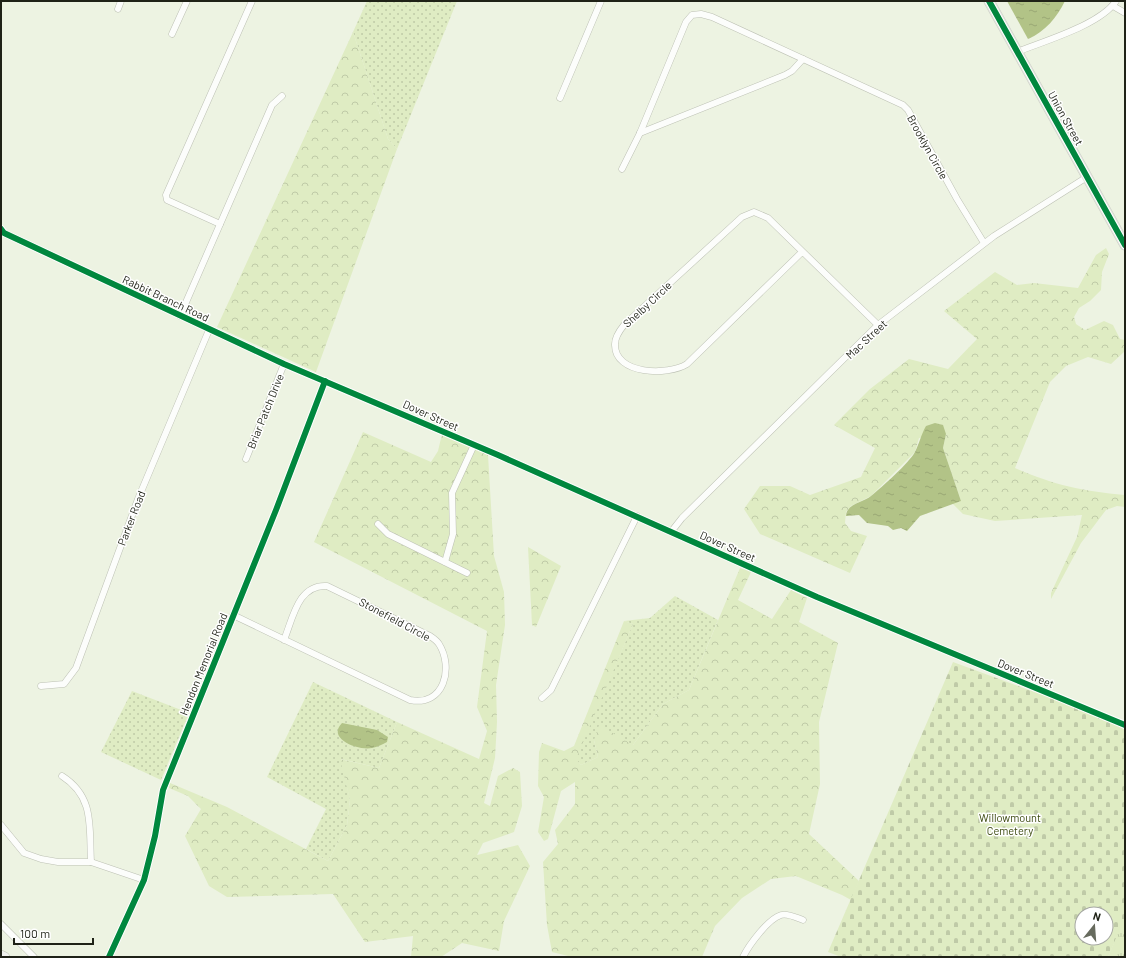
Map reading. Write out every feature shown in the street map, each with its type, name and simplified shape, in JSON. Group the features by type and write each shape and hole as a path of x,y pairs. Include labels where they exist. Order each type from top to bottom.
{"main road":[{"name":"Union Street","path":"989,1 1125,245"}],"street":[{"path":"118,9 122,1"},
{"path":"172,34 187,1"},
{"path":"220,224 166,198 252,1"},
{"path":"560,98 601,1"},
{"path":"1017,52 1095,20 1114,4 1125,14"},
{"name":"Brooklyn Circle","path":"622,168 640,133 686,22 692,15 701,14 712,17 803,60 903,104 908,110 957,199 984,243"},
{"path":"640,133 785,75 792,71 803,60"},
{"path":"180,316 272,105 282,96"},
{"name":"Mac Street","path":"671,532 688,512 878,325 984,243 1087,177"},
{"name":"Shelby Circle","path":"802,252 680,369 662,372 632,367 623,362 618,354 615,344 618,334 624,325 742,217 749,213 760,214 768,218 878,325"},
{"name":"Rabbit Branch Road","path":"1,229 4,233 209,330 325,381"},
{"name":"Parker Road","path":"41,686 64,684 76,668 138,499 209,330"},
{"name":"Briar Patch Drive","path":"246,459 284,364"},
{"name":"Dover Street","path":"325,381 637,516 817,597 1125,725"},
{"name":"Hendon Memorial Road","path":"109,957 144,880 155,836 163,790 325,381"},
{"path":"444,562 453,534 452,493 474,445"},
{"path":"542,698 551,690 637,516"},
{"path":"378,524 388,534 467,573"},
{"name":"Stonefield Circle","path":"233,615 284,640 410,700 425,701 433,698 444,681 444,657 442,650 438,643 430,636 327,586 318,585 312,587 301,597 284,640"},
{"path":"62,776 72,782 87,803 91,862"},
{"path":"1,825 24,853 41,859 58,862 91,862 144,880"},
{"path":"743,957 747,948 762,930 782,915 790,915 803,920"},
{"path":"1,924 34,957"},
{"path":"1,955 5,957"}],"green space":[{"path":"367,1 457,1 397,149 388,139 353,32"},
{"path":"353,32 388,139 397,149 316,372 217,327"},
{"path":"1106,248 1109,254 1102,272 1101,290 1090,301 1079,308 1074,317 1076,324 1085,330 1104,321 1113,325 1120,339 1125,340 1125,351 1111,364 1088,357 1066,366 1050,382 1015,468 1043,479 1068,486 1125,495 1125,507 1117,506 1106,510 1081,543 1051,599 1051,593 1077,537 1082,515 995,521 963,514 952,503 961,501 943,448 946,434 919,438 915,452 871,496 851,506 846,512 845,523 851,531 867,536 850,573 760,534 744,509 760,486 790,486 810,495 861,477 875,448 834,425 870,389 909,359 948,369 977,339 944,311 995,272 1017,285 1034,283 1078,288 1096,255"},
{"path":"363,432 431,462 438,451 442,434 488,455 494,556 504,592 505,625 496,685 497,722 495,758 484,803 490,806 498,776 513,768 520,772 522,806 514,832 483,843 477,855 518,845 530,866 504,921 499,951 462,943 441,957 411,957 413,936 365,942 333,894 227,897 209,886 185,836 201,809 188,796 169,788 170,783 227,807 328,861 347,825 350,800 340,759 379,768 397,722 479,759 487,731 477,707 487,631 314,542"},
{"path":"528,547 561,566 536,627 532,625"},
{"path":"740,568 751,572 738,600 772,619 791,590 807,598 799,622 838,643 819,722 820,784 809,834 859,881 851,900 796,876 771,879 742,898 715,926 702,957 572,957 552,952 547,925 543,862 558,844 555,830 575,804 575,782 561,791 548,839 544,841 538,832 544,797 538,786 539,752 542,743 564,751 574,746 624,621 633,624 576,759 581,765 598,757 594,740 599,725 633,745 663,704 689,690"},
{"path":"675,596 718,620 689,690 663,704 633,745 594,740 598,757 581,765 575,759 633,624 624,621 650,618"},
{"name":"Willowmount Cemetery","path":"953,662 1086,711 1125,728 1125,919 1114,944 1114,906 1074,906 1074,946 1113,946 1108,957 841,957 828,952"},
{"path":"313,682 397,722 379,768 341,759 350,800 347,825 328,861 306,849 326,809 267,777"},
{"path":"132,691 189,713 161,780 101,752"},
{"path":"1124,919 1125,957 1108,957 1113,946 1114,946"}],"water":[{"path":"1007,1 1065,1 1050,23 1040,32 1028,39"},
{"path":"935,423 943,425 946,434 943,448 961,501 920,516 907,531 901,528 893,530 888,526 867,523 859,515 846,516 847,512 852,506 871,496 912,457 926,426"},
{"path":"342,723 377,730 388,737 387,742 372,748 360,748 353,746 341,739 338,734 338,729"}],"cycle path":[{"path":"989,1 1125,245"},
{"path":"1,229 4,233 284,364 498,455 817,597 1125,725"},
{"path":"109,957 144,880 155,836 163,790 276,510 325,381"}]}
